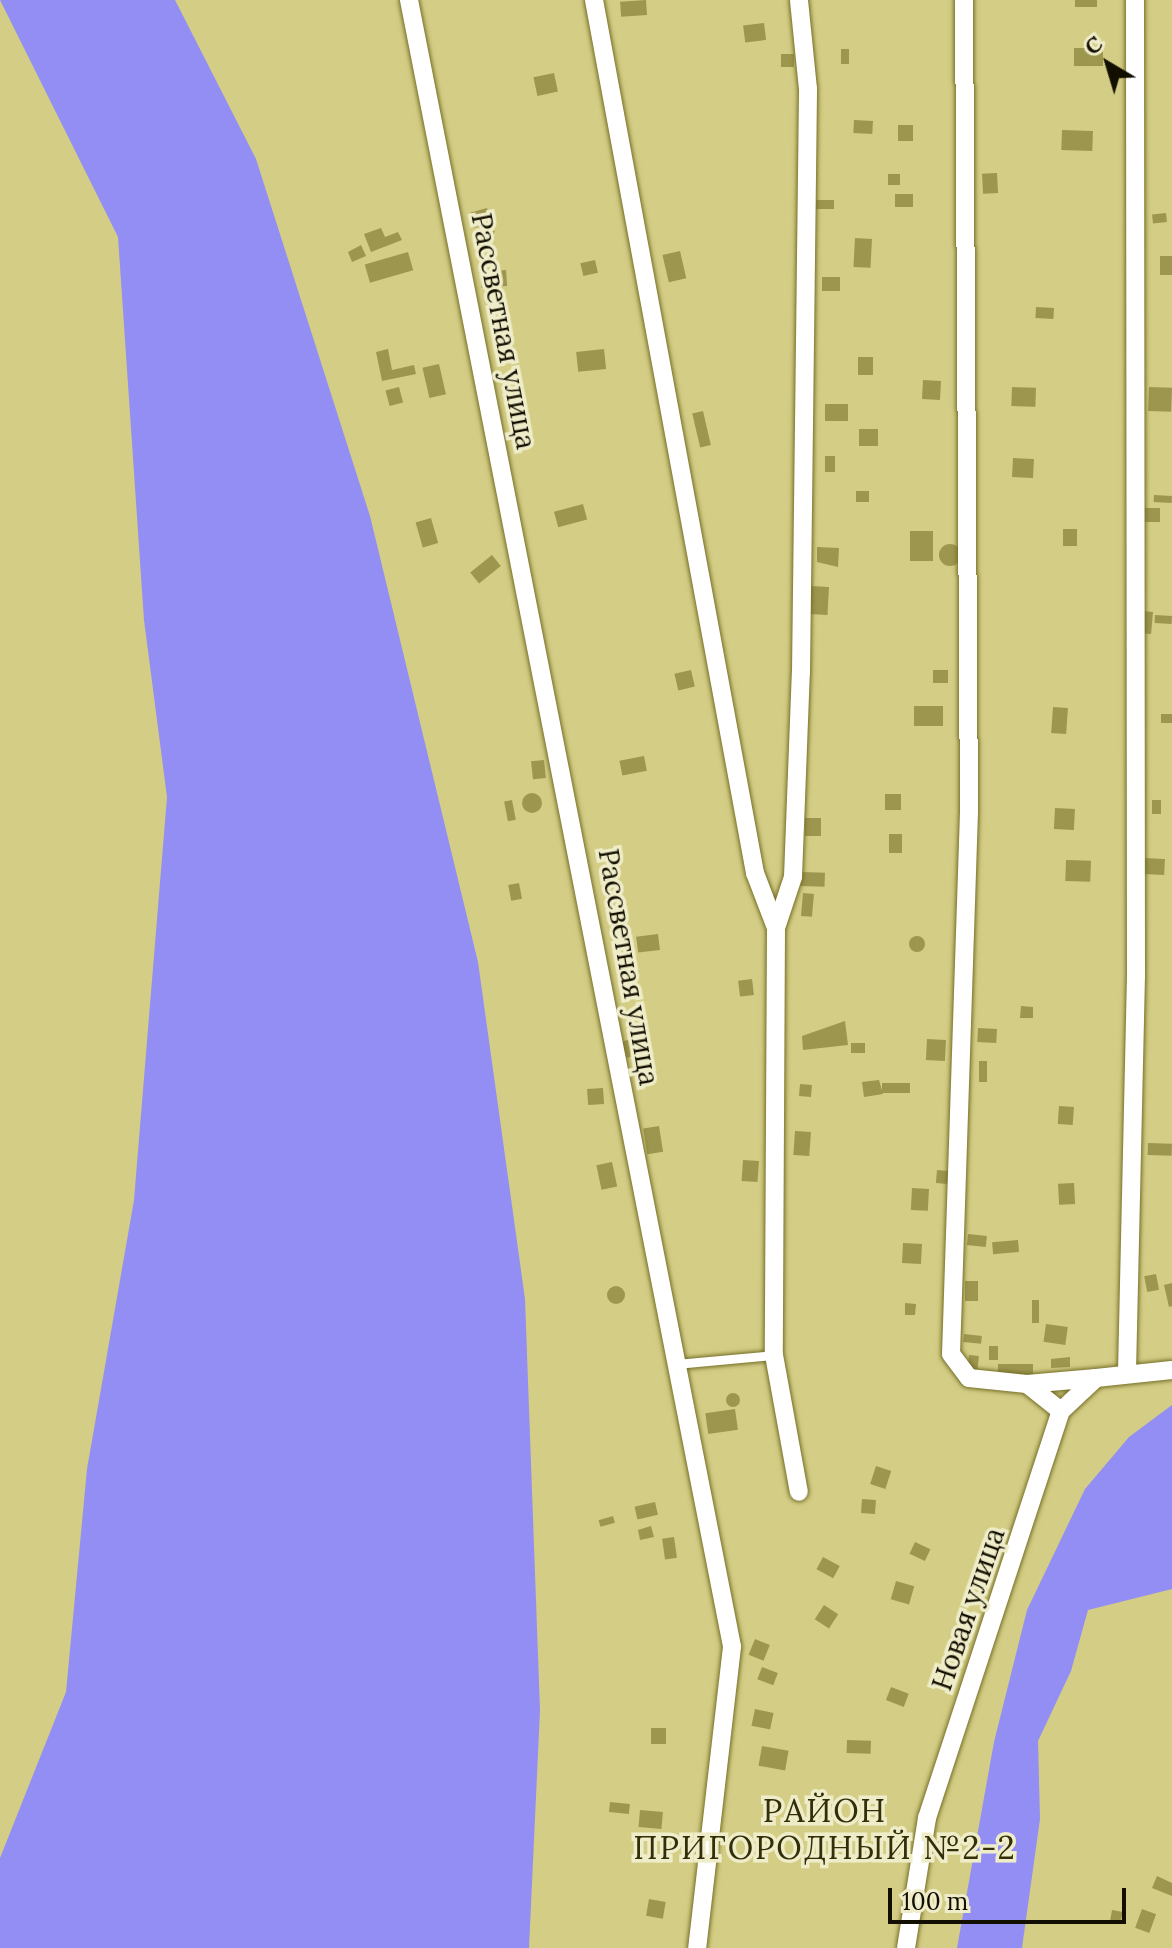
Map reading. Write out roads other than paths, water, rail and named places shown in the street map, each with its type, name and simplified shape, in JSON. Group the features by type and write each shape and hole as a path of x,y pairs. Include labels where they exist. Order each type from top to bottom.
{"street":[{"name":"Рассветная улица","path":"409,0 732,1647 697,1948"},
{"path":"594,0 755,873 776,928"},
{"path":"799,0 808,89 801,657 793,877 776,928 774,1355 799,1492"},
{"path":"964,0 969,812 951,1354 969,1378 1027,1384 1172,1370"},
{"path":"1127,1372 1136,958 1135,0"},
{"name":"Новая улица","path":"906,1948 927,1818 1061,1411 1096,1378"},
{"path":"1027,1384 1061,1411"}],"lane":[{"path":"675,1364 774,1355"}],"district":[{"name":"РАЙОН ПРИГОРОДНЫЙ №2-2","path":"825,1830"}]}
